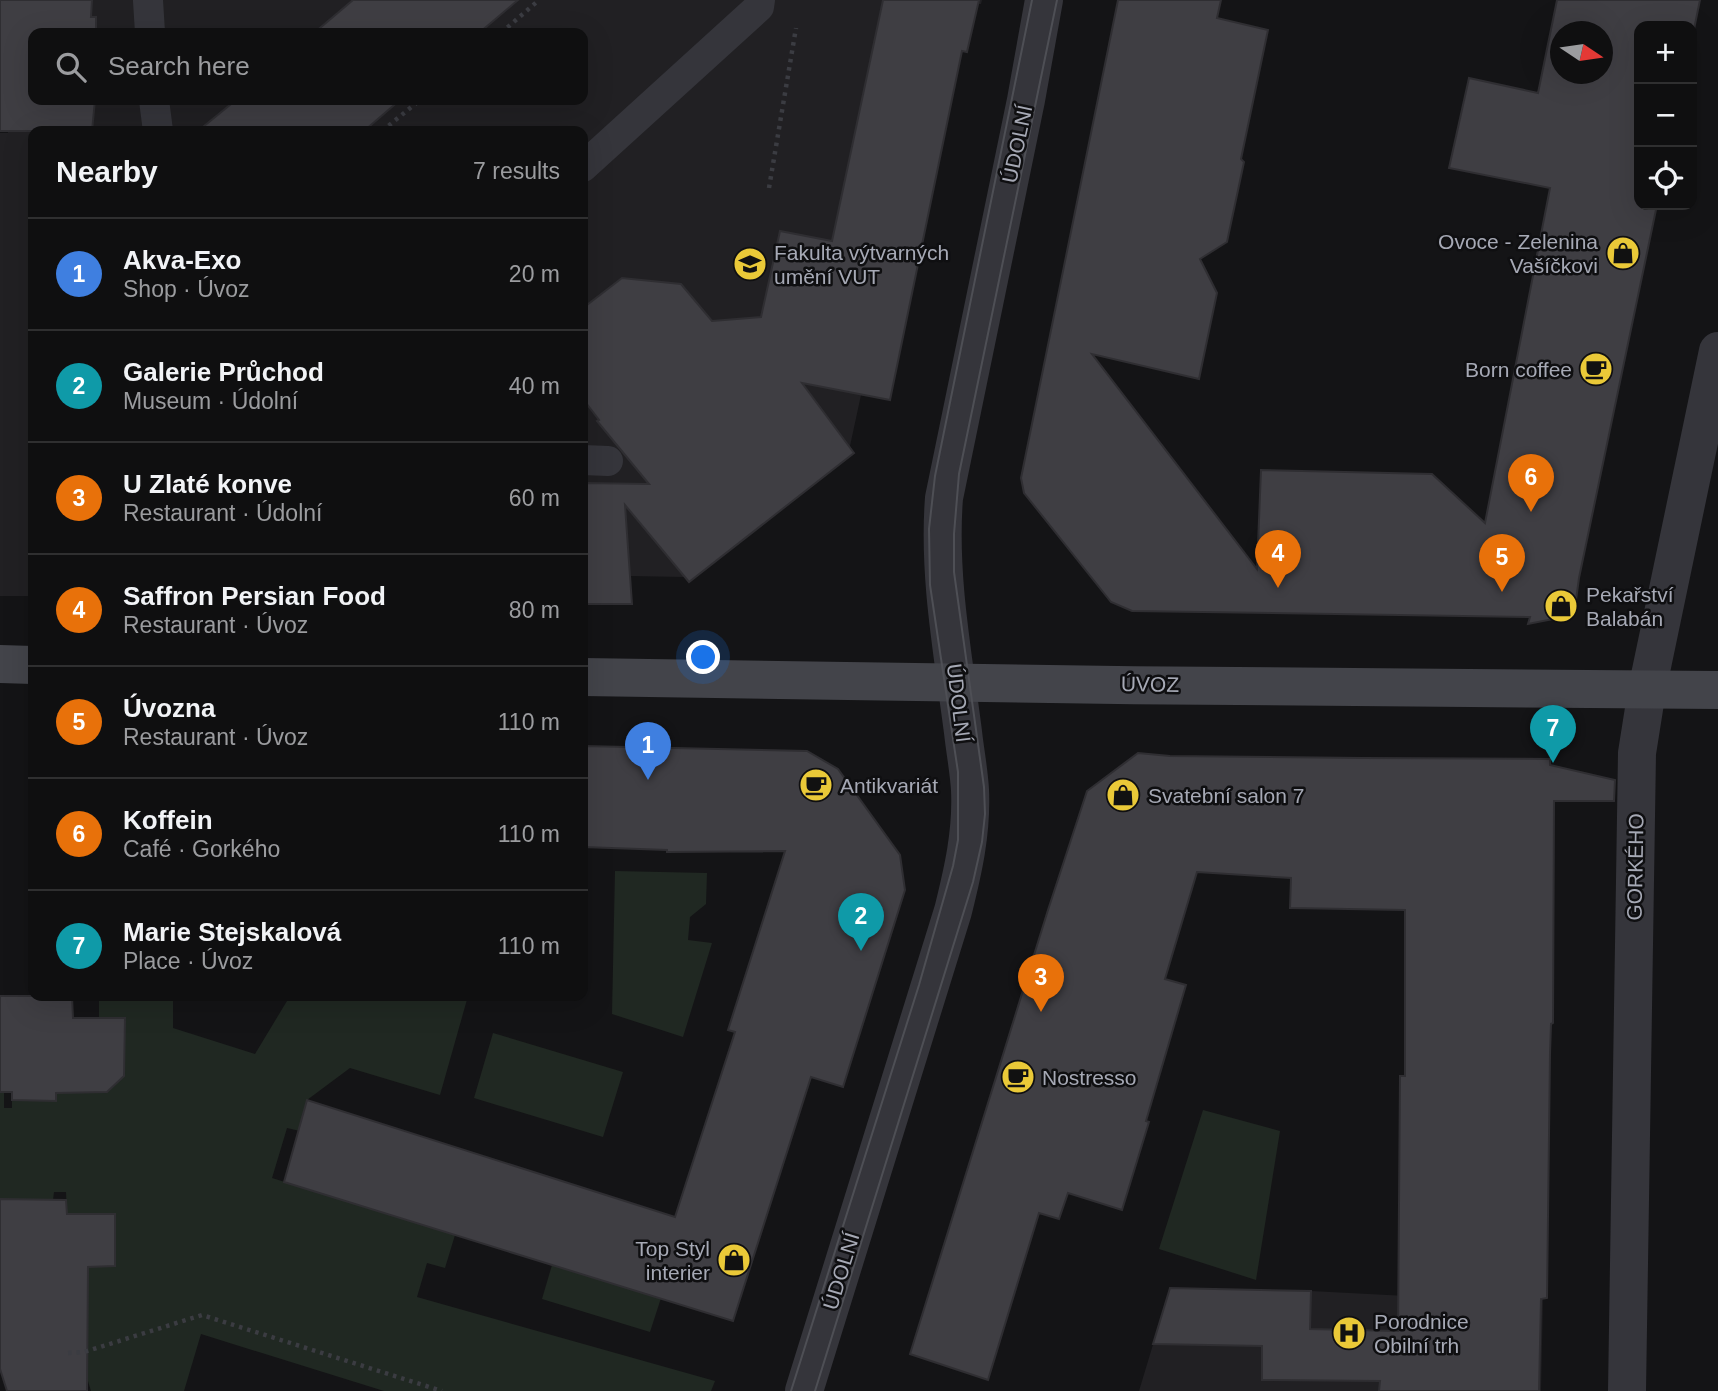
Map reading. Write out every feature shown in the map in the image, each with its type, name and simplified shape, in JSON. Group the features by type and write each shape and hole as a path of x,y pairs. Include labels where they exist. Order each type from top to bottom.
{"main road":[{"path":"0,664 28,665"},
{"name":"ÚVOZ","path":"588,677 956,684 1718,691"}],"street":[{"name":"ÚDOLNÍ","path":"804,1391 965,867 969,840 970,790 942,561 944,498 1044,0"},
{"name":"GORKÉHO","path":"1627,1391 1637,753 1647,690 1718,351"}],"lane":[{"path":"148,0 150,28"},
{"path":"588,162 759,6 760,0"},
{"path":"155,105 157,126"}],"path":[{"path":"508,28 539,0"},
{"path":"768,188 796,27"},
{"path":"388,126 414,105"},
{"path":"68,1353 84,1352 202,1315 442,1391"}],"shaded area":[{"name":"Fakulta výtvarných umění VUT","path":"0,0 982,0 981,4 978,4 967,52 962,52 890,400 861,395 850,446 854,453 689,582 684,577 630,576 632,604 588,604 588,126 28,126 28,596 0,596 0,133 8,133"},
{"path":"615,871 707,873 706,904 690,917 688,940 712,943 683,1037 612,1014"},
{"path":"99,1001 173,1001 173,1028 255,1054 287,1001 467,1001 440,1095 350,1068 307,1100 300,1131 287,1128 272,1178 455,1235 445,1268 427,1263 417,1297 715,1381 711,1391 384,1391 201,1334 184,1391 91,1391 82,1361 87,1267 115,1266 115,1215 67,1214 66,1192 54,1192 53,1200 0,1199 0,1092 4,1092 4,1108 12,1108 12,1100 56,1101 56,1093 107,1092 124,1076 125,1018 99,1018"},
{"path":"493,1033 623,1072 603,1137 474,1098"},
{"path":"1203,1110 1280,1131 1256,1280 1159,1249"},
{"path":"552,1265 661,1298 650,1332 542,1299"},
{"name":"Porodnice Obilní trh","path":"1170,1288 1311,1291 1445,1298 1543,1298 1541,1391 1139,1391"}],"building":[{"path":"0,0 92,0 91,17 96,17 96,28 28,28 28,105 95,105 92,126 28,126 28,131 0,131"},
{"path":"353,0 518,0 485,28 320,28"},
{"path":"883,0 979,0 967,52 962,51 890,400 802,383 854,453 689,582 625,505 632,604 588,604 588,483 649,484 597,421 599,420 588,406 588,304 622,278 681,284 712,321 761,317 780,231 832,241"},
{"path":"1118,0 1221,0 1217,18 1268,30 1227,242 1200,259 1217,293 1199,379 1092,354 1257,569 1261,470 1432,474 1485,523 1550,188 1449,168 1469,78 1538,93 1550,34 1550,84 1613,84 1613,21 1553,21 1557,0 1700,0 1696,21 1634,21 1634,210 1656,210 1579,578 1574,615 1528,624 1530,617 1132,611 1111,602 1024,493 1021,478"},
{"path":"230,105 394,105 370,126 204,126"},
{"path":"588,746 807,751 838,769 900,855 905,890 843,1087 811,1077 733,1321 284,1182 307,1100 675,1217 735,1032 728,1030 785,851 588,847"},
{"path":"1138,753 1170,756 1550,759 1550,765 1615,780 1614,801 1554,801 1553,1023 1550,1054 1547,1298 1541,1299 1539,1391 1379,1391 1380,1381 1262,1380 1262,1346 1153,1344 1170,1288 1311,1291 1310,1329 1398,1331 1400,1076 1405,1076 1405,910 1290,908 1291,878 1197,872 1165,979 1186,985 1122,1210 1068,1193 1059,1219 1039,1213 988,1380 910,1354 1087,791"},
{"path":"0,996 28,996 28,1001 72,1001 73,1018 125,1018 124,1076 107,1092 56,1093 56,1101 12,1100 12,1092 0,1092"},
{"path":"0,1199 66,1200 67,1214 115,1214 115,1266 88,1267 87,1391 7,1391 0,1369"}],"tram line":[{"path":"791,1391 919,985 958,840 958,772 930,585 929,529 935,476 1032,0"},
{"path":"815,1391 973,882 982,842 984,787 954,572 959,474 1057,0"}],"place":[{"name":"Ovoce - Zelenina Vašíčkovi","path":"1623,253"},
{"name":"Fakulta výtvarných umění VUT","path":"750,264"},
{"name":"Born coffee","path":"1596,369"},
{"name":"Koffein","path":"1531,512"},
{"name":"Saffron Persian Food","path":"1278,588"},
{"name":"Úvozna","path":"1502,592"},
{"name":"Pekařství Balabán","path":"1561,606"},
{"name":"Marie Stejskalová","path":"1553,763"},
{"name":"Akva-Exo","path":"648,780"},
{"name":"Antikvariát","path":"816,785"},
{"name":"Svatební salon 7","path":"1123,795"},
{"name":"Galerie Průchod","path":"861,951"},
{"name":"U Zlaté konve","path":"1041,1012"},
{"name":"Nostresso","path":"1018,1077"},
{"name":"Top Styl interier","path":"734,1260"},
{"name":"Porodnice Obilní trh","path":"1349,1333"}]}
